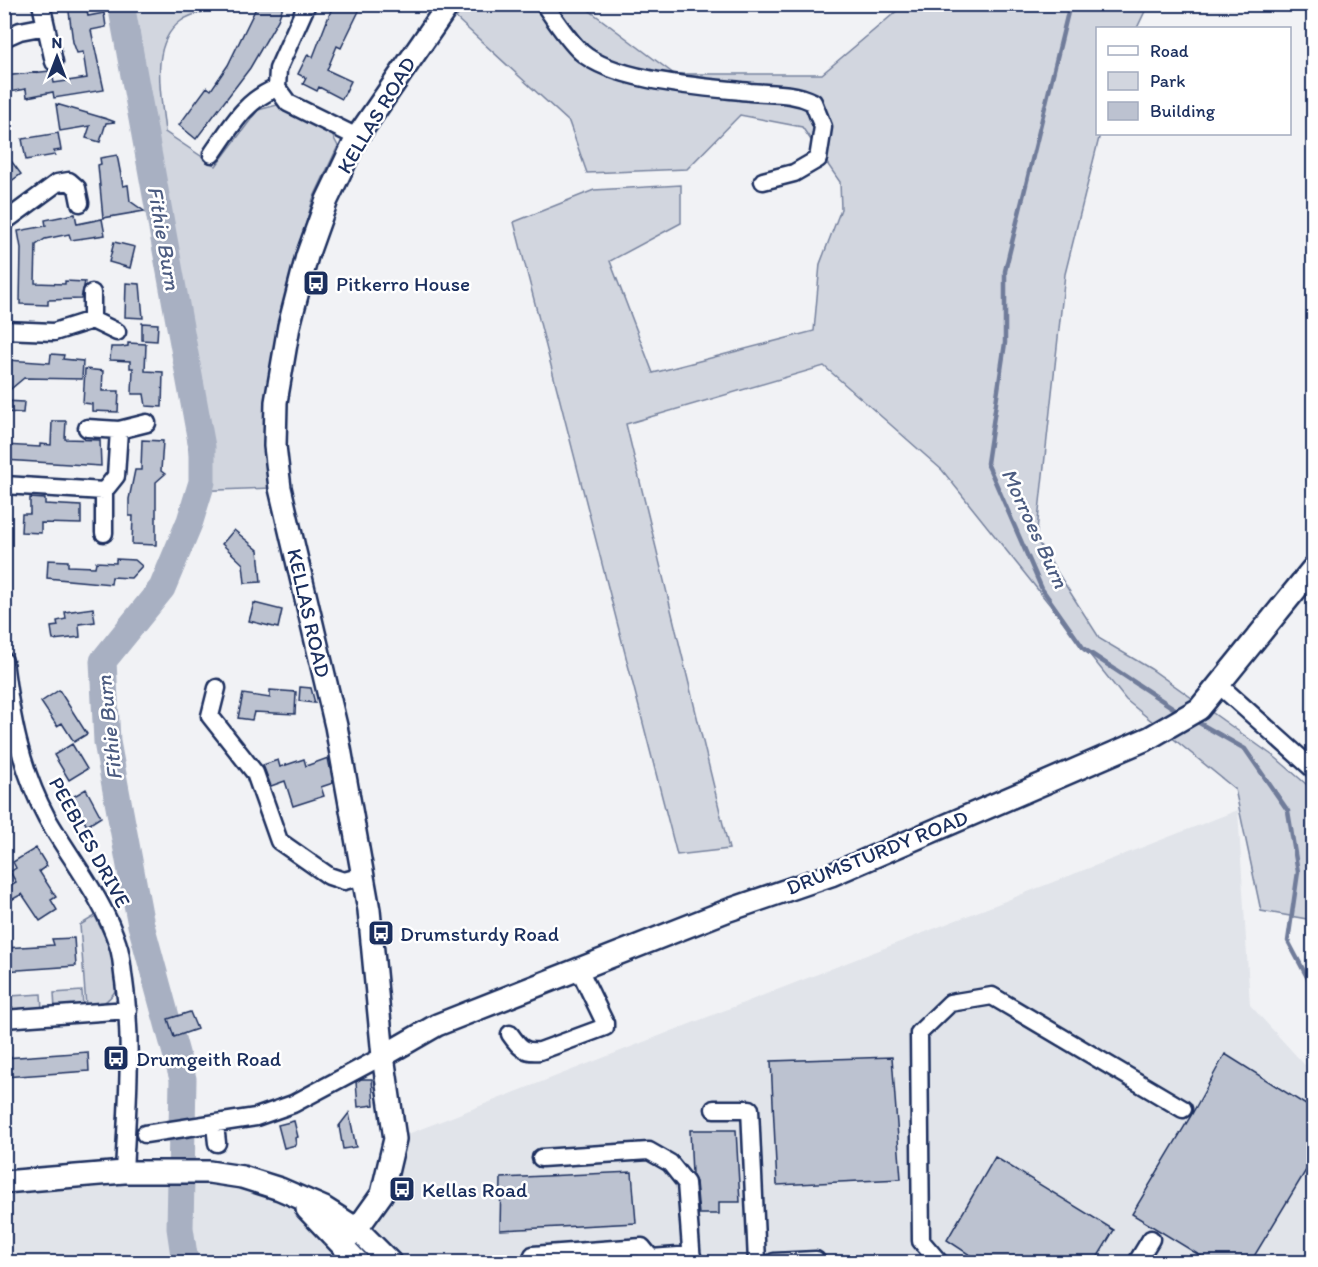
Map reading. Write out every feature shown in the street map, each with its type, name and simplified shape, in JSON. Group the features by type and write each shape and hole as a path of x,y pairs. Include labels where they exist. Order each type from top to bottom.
{"main road":[{"name":"KELLAS ROAD","path":"342,1243 357,1229 382,1194 395,1139 383,1056 369,910 363,876 336,726 280,488 275,446 280,381 289,326 307,256 327,200 357,137 448,4"},
{"name":"DRUMSTURDY ROAD","path":"383,1056 437,1024 729,910 831,875 1149,738 1196,710 1314,567"},
{"path":"4,1182 124,1172 209,1172 242,1177 280,1189 324,1208 357,1229 390,1263"},
{"path":"280,1189 311,1211 358,1263"}],"street":[{"path":"41,4 54,62"},
{"path":"307,4 278,69 277,88 288,103 357,137"},
{"path":"544,4 580,52 601,66 638,77 752,92 797,94 813,102 823,127 818,159 794,173 763,181"},
{"path":"4,38 20,31 46,26"},
{"path":"213,154 248,104 260,94 277,88"},
{"path":"4,222 57,183 69,181 77,188 80,203"},
{"path":"92,293 92,320"},
{"path":"4,330 54,332 92,320 117,332"},
{"path":"87,428 119,430 147,423"},
{"path":"104,533 104,490 116,476 119,430"},
{"path":"4,485 104,490"},
{"name":"PEEBLES DRIVE","path":"4,661 12,722 19,754 48,819 89,883 118,946 128,1010 130,1047 124,1172"},
{"path":"1218,684 1314,770"},
{"path":"217,688 210,716 255,773 279,841 329,876 344,881 363,876"},
{"path":"510,1034 519,1048 530,1052 540,1051 605,1027 579,969"},
{"path":"939,1263 921,1240 919,1033 951,1003 992,996 1183,1109"},
{"path":"4,1019 128,1010"},
{"path":"150,1133 256,1117 293,1104 383,1056"},
{"path":"714,1109 750,1109 757,1263"},
{"path":"206,1126 217,1143"},
{"path":"534,1263 533,1256 642,1247 650,1261 692,1259 686,1182 670,1163 648,1152 541,1158"},
{"path":"1137,1263 1151,1239"},
{"path":"774,1263 816,1260"}],"shaded area":[{"path":"1238,810 1250,1005 1313,1074 1313,1262 390,1262 357,1229 395,1139"},
{"path":"124,1172 280,1189 358,1262 5,1262 5,1182"}],"green space":[{"path":"112,5 225,5 186,18 171,31 164,44 160,72 165,132 216,166 258,110 277,105 331,133 338,146 313,199 290,279 266,393 264,448 270,488 193,491 182,373"},
{"path":"465,5 582,5 674,74 822,74 904,5 1148,5 1137,27 1096,27 1096,135 1100,135 1065,274 1036,539 1100,639 1151,669 1276,758 1313,790 1313,920 1261,911 1235,789 1126,700 942,470 824,366 626,424 729,849 677,855 514,222 594,190 681,185 681,223 610,261 653,373 814,331 820,264 841,209 840,182 802,127 740,115 687,169 587,173 569,122 456,18"},
{"path":"95,916 110,948 116,990 104,1003 86,1007 80,925"},
{"path":"82,991 83,1007 55,1009 54,993"},
{"path":"41,994 42,1010 11,1012 10,996"}],"building":[{"path":"68,4 86,4 88,16 104,13 106,27 91,30 104,90 54,98 53,92 27,97 26,89 4,93 4,76 50,71 54,83 87,78 83,52 77,53 73,42"},
{"path":"258,4 284,4 278,20 250,68 196,139 179,125 207,87 211,90 228,65"},
{"path":"337,4 348,4 360,9 341,48 337,46 327,70 351,81 342,99 319,87 317,91 303,84 306,78 298,74 308,54 313,57 332,8 335,9"},
{"path":"56,104 115,122 106,123 100,142 86,138 90,126 60,131"},
{"path":"58,133 61,150 54,151 55,155 26,160 22,139"},
{"path":"117,155 123,186 128,185 130,201 144,211 103,218 98,165 101,164 100,158"},
{"path":"12,162 21,174 4,186 4,168"},
{"path":"75,214 77,224 102,219 105,235 71,240 69,234 45,239 36,245 35,283 85,282 81,299 48,300 48,305 20,304 21,248 18,231 46,226 45,220"},
{"path":"114,242 135,247 130,268 109,262"},
{"path":"126,283 140,284 143,318 125,317"},
{"path":"142,323 158,324 157,341 142,340"},
{"path":"128,343 146,344 145,371 163,372 162,407 146,406 144,394 132,394 133,368 130,368 130,361 110,360 111,347 128,346"},
{"path":"51,354 64,355 63,359 83,361 82,379 24,378 6,393 8,360 50,363"},
{"path":"85,369 103,371 102,391 119,391 118,412 92,411 92,404 83,403"},
{"path":"4,401 24,402 23,413 4,412"},
{"path":"52,421 66,421 65,439 100,440 101,466 4,460 4,445 40,447 40,444 51,445"},
{"path":"142,440 163,441 161,471 165,474 156,482 156,545 132,544 133,516 129,516 129,499 135,470 141,470"},
{"path":"30,498 45,499 45,504 81,506 81,524 41,523 41,533 21,532 22,514 30,514"},
{"path":"234,530 258,550 261,582 245,583 243,564 222,544"},
{"path":"116,559 135,560 142,566 131,578 112,577 111,584 47,578 48,560 68,561 68,566 95,567 96,562 116,563"},
{"path":"254,603 282,610 278,628 249,621"},
{"path":"93,608 95,622 79,624 80,637 53,640 51,627 58,626 57,621 66,619 65,612"},
{"path":"300,687 311,688 315,703 299,701"},
{"path":"59,690 87,734 74,742 62,723 57,726 41,702"},
{"path":"270,690 296,692 295,714 254,712 252,720 238,718 243,694 270,698"},
{"path":"72,744 87,769 69,780 54,755"},
{"path":"328,758 333,783 321,787 324,796 293,806 285,781 271,786 263,765 278,760 280,767 304,759 306,766"},
{"path":"86,789 101,817 87,826 80,814 74,818 64,802"},
{"path":"36,848 47,866 39,871 56,897 51,900 57,910 40,921 22,894 4,904 4,889 16,882 10,872 16,868 13,862"},
{"path":"74,938 76,966 4,971 4,948 54,945 52,939"},
{"path":"190,1012 197,1029 174,1037 168,1019"},
{"path":"88,1052 89,1071 4,1077 4,1058"},
{"path":"1225,1054 1314,1110 1314,1157 1250,1263 1212,1263 1132,1214"},
{"path":"892,1057 901,1179 777,1185 771,1061"},
{"path":"361,1079 372,1079 374,1105 358,1107 356,1082"},
{"path":"349,1113 356,1147 343,1149 339,1126"},
{"path":"294,1121 298,1137 295,1138 296,1145 284,1148 278,1125"},
{"path":"690,1130 736,1130 740,1202 719,1202 719,1214 699,1214 696,1182 692,1174"},
{"path":"995,1157 1114,1230 1094,1263 982,1263 947,1240"},
{"path":"632,1172 636,1223 500,1230 501,1178"}],"waterway":[{"name":"Fithie Burn","path":"121,4 202,447 202,482 190,521 162,588 103,661 107,742 141,925 183,1079 180,1228 185,1262"},
{"name":"Morroes Burn","path":"1070,4 1005,271 1005,343 987,463 1042,589 1084,649 1181,713"},
{"name":"Morroes Burn","path":"1194,720 1245,749 1288,811 1298,872 1288,941 1314,990"}],"place":[{"name":"Pitkerro House","path":"316,283"},
{"name":"Drumsturdy Road","path":"381,933"},
{"name":"Drumgeith Road","path":"116,1058"},
{"name":"Kellas Road","path":"402,1189"}]}
